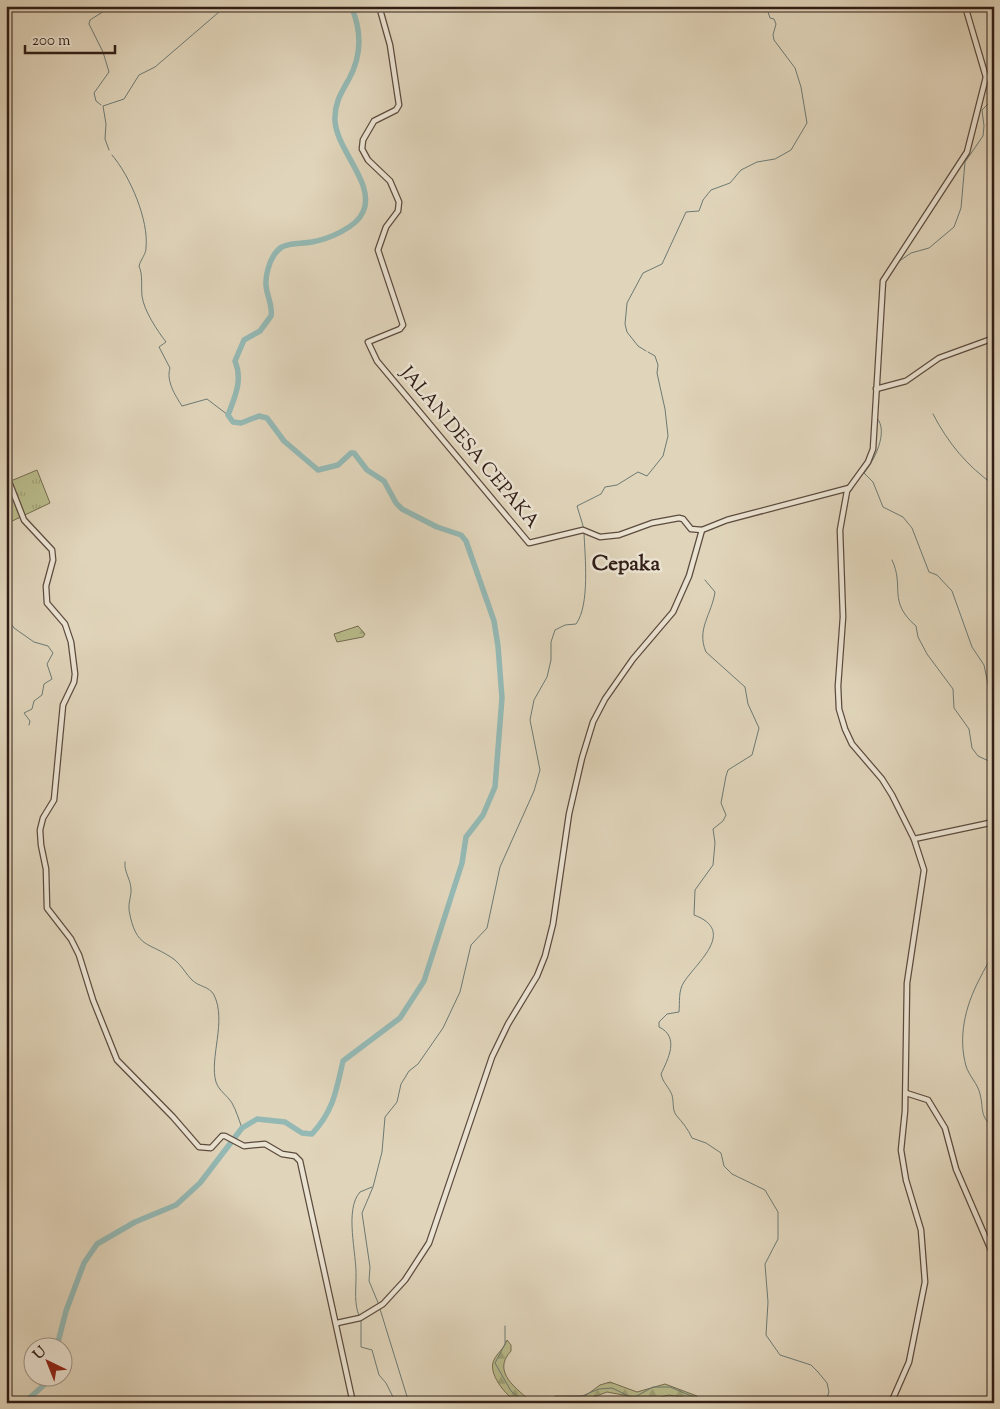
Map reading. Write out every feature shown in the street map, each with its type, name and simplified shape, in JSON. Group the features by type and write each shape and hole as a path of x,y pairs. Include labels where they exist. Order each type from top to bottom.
{"street":[{"name":"JALAN DESA CEPAKA","path":"379,6 390,45 399,105 396,110 374,121 363,140 362,150 368,160 390,181 399,202 398,212 386,227 378,250 403,326 368,342 377,361 406,398 530,543 585,530 600,536 619,535 654,522 680,518 690,529 702,530"},
{"path":"891,1403 910,1362 925,1282 921,1230 906,1180 901,1153 906,1093 906,988 914,926 924,875 923,864 914,839 882,779 852,744 840,709 838,676 843,617 840,530 845,496 871,456 883,281 967,152 986,77 965,6"},
{"path":"986,77 994,76"},
{"path":"876,388 906,381 939,358 994,338"},
{"path":"6,474 24,520 52,550 53,560 46,588 47,603 65,624 71,642 75,674 74,682 63,704 54,800 43,818 40,830 40,845 46,869 47,908 71,939 79,955 93,1000 118,1062 168,1112 199,1148 209,1149 222,1136 228,1137 244,1146 265,1144 282,1154 296,1156 300,1161 339,1331 353,1403"},
{"path":"339,1331 350,1322 382,1305 405,1280 429,1242 492,1057 542,963 553,924 569,814 582,758 593,722 604,699 633,659 673,612 689,576 702,530 727,520 849,488"},
{"path":"839,490 845,496"},
{"path":"914,839 994,822"},
{"path":"906,1093 928,1100 945,1128 956,1169 994,1256"},
{"path":"336,1323 350,1322"}],"green space":[{"path":"37,470 50,503 6,524 6,483"},
{"path":"358,626 365,634 363,637 337,642 334,634"},
{"path":"507,1340 511,1345 511,1351 504,1366 505,1373 508,1380 533,1403 517,1402 503,1390 495,1377 493,1371 494,1360"},
{"path":"610,1382 637,1392 665,1384 697,1396 697,1400 669,1395 650,1400 607,1392 579,1403 548,1403 555,1396 585,1396 600,1385"}],"waterway":[{"path":"101,105 96,101 94,93 109,72 103,52 89,24 90,20 112,6"},
{"path":"109,150 105,139 106,124 103,106 124,99 139,75 155,67 226,6"},
{"path":"60,1336 66,1311 84,1263 97,1244 135,1222 176,1205 200,1183 242,1128 257,1119 285,1122 302,1133 312,1134 330,1108 343,1061 400,1018 424,981 462,863 466,837 483,815 495,787 502,698 498,646 494,621 466,541 461,535 437,527 402,509 396,503 384,481 367,470 354,453 351,453 338,465 318,470 284,441 267,418 259,416 241,423 233,422 228,415 238,382 235,361 244,340 260,331 271,316 266,277 275,254 285,245 318,241 341,232 354,223 363,212 366,201 364,190 342,144 335,121 337,104 353,70 358,52 359,34 351,6"},
{"path":"646,351 638,346 627,332 625,324 627,303 643,273 662,264 686,212 699,211 703,200 711,190 730,183 741,170 757,162 775,159 791,150 807,123 801,87 795,68 774,40 773,35 776,24 774,19 770,18 766,6"},
{"path":"898,262 911,253 929,248 954,227 961,208 965,162 983,136 982,110 994,98"},
{"path":"112,155 125,174 141,212 146,237 146,250 139,266 143,302 148,314 166,342 159,347 170,368 169,378 172,388 182,406 207,399 228,415"},
{"path":"584,529 577,506 601,494 605,487 617,485 638,472 647,476 663,456 668,436 665,409 657,373 658,365 655,356 648,352"},
{"path":"933,414 945,435 959,453 975,470 994,485"},
{"path":"877,418 880,424 881,438 876,454 864,473 873,482 883,507 903,517 912,528 929,572 937,575 952,591 972,647 984,665 989,689 994,691"},
{"path":"379,1305 369,1281 370,1267 362,1213 373,1187 382,1152 385,1117 397,1102 401,1084 409,1071 418,1064 443,1028 460,992 471,945 487,928 500,867 534,791 540,770 530,720 534,700 547,677 551,660 551,642 555,630 565,625 576,624 580,616 586,580 584,533"},
{"path":"892,560 896,570 899,601 902,609 916,626 918,637 927,654 953,689 954,708 969,729 972,748 978,756 993,763"},
{"path":"705,580 715,592 704,629 703,644 706,652 745,687 748,704 759,728 752,755 728,770 726,776 721,803 726,815 723,821 713,829 715,843 713,865 695,890 694,915 706,922 712,929 713,938 710,947 682,985 679,1012 667,1014 659,1022 659,1027 665,1031 671,1042 669,1055 661,1074 672,1095 675,1113 692,1138 706,1143 721,1153 724,1166 732,1174 765,1190 778,1212 778,1239 765,1264 768,1302 766,1335 780,1355 811,1365 818,1372 827,1383 829,1392 825,1403"},
{"path":"6,615 14,628 34,642 48,646 53,653 47,664 52,679 44,684 42,695 34,701 32,709 24,713 30,721 29,725"},
{"path":"994,762 994,769"},
{"path":"125,862 125,869 131,888 129,910 135,932 145,943 175,960 192,980 214,995 218,1005 219,1016 214,1072 216,1082 232,1103 242,1128"},
{"path":"994,949 974,990 964,1022 963,1033 966,1066 979,1090 984,1116 994,1128"},
{"path":"359,1316 356,1301 356,1267 352,1233 353,1210 355,1200 360,1192 372,1187"},
{"path":"380,1309 409,1403"},
{"path":"361,1320 361,1347 372,1350 379,1375 386,1383 396,1403"},
{"path":"505,1326 505,1344 495,1363 511,1391 525,1403"},
{"path":"24,1403 43,1386"},
{"path":"551,1403 566,1397 582,1396 599,1389 612,1388 633,1398 653,1387 670,1387 708,1403"}],"district":[{"name":"Cepaka","path":"626,565"}]}
